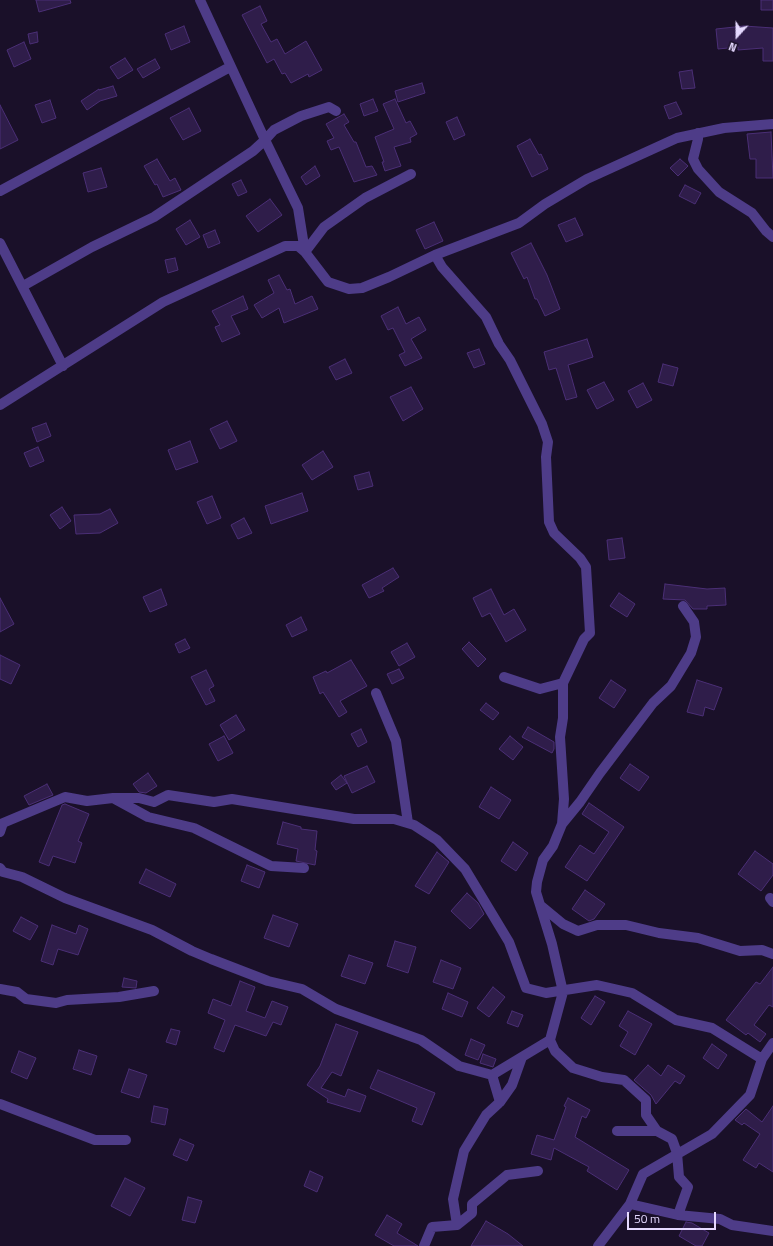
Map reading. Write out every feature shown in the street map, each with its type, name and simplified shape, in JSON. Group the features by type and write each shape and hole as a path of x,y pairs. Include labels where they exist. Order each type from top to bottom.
{"street":[{"path":"200,0 230,67 298,208 305,252"},
{"path":"0,191 230,67"},
{"path":"23,286 92,247 154,217 253,151 274,130 301,116 329,107 336,111"},
{"path":"0,405 163,302 285,246 298,246 305,252 328,282 349,289 362,288 435,255 519,223 545,204 587,179 670,140 724,128 773,124"},
{"path":"698,134 693,159 698,169 719,192 752,212 766,231 773,237"},
{"path":"305,252 324,227 365,198 411,174"},
{"path":"0,243 23,286 39,323 63,366"},
{"path":"435,255 442,266 486,317 499,344 510,360 542,424 548,442 546,457 549,522 554,533 580,558 586,567 590,633 584,638 563,683 563,718 560,737 564,799 562,824"},
{"path":"678,1215 688,1187 679,1177 677,1153 672,1140 657,1131 646,1115 646,1100 624,1080 602,1077 573,1068 555,1051 550,1040 562,992 552,944 536,892 537,882 544,860 553,846 562,824 580,802 600,773 624,744 653,703 671,686 691,653 696,637 694,622 683,606"},
{"path":"504,677 540,688 563,683"},
{"path":"376,693 396,741 408,823"},
{"path":"1,826 65,797 87,801 114,798 139,798 154,802 168,795 214,802 232,799 354,819 394,819 408,823 414,825 437,840 465,869 509,942 526,988 546,993 562,992 597,985 632,993 676,1020 712,1028 762,1059"},
{"path":"114,798 148,816 194,828 271,866 304,868"},
{"path":"1,871 22,877 65,898 152,930 192,951 211,959 268,981 302,989 336,1009 421,1040 459,1066 492,1075 550,1040"},
{"path":"540,905 562,924 578,931 596,925 626,925 659,933 698,938 740,951 762,950 773,954"},
{"path":"0,988 17,992 26,999 56,1003 67,1000 119,997 154,991"},
{"path":"598,1246 630,1204 643,1174 712,1134 750,1095 762,1059 773,1043"},
{"path":"457,1225 453,1199 464,1151 486,1115 500,1102 512,1085 522,1057"},
{"path":"492,1075 500,1102"},
{"path":"0,1104 95,1140 126,1140"},
{"path":"617,1130 657,1131"},
{"path":"472,1204 507,1175 538,1171"},
{"path":"453,1199 472,1204"},
{"path":"424,1246 432,1227 457,1225 472,1213 472,1204"},
{"path":"630,1204 678,1215 720,1219 732,1225 773,1231"}],"building":[{"path":"36,0 70,0 71,3 39,12"},
{"path":"761,0 773,0 773,10 761,10"},
{"path":"260,6 267,21 261,24 271,42 277,39 285,54 306,41 322,70 309,77 308,74 291,83 285,73 282,74 274,59 267,63 242,15"},
{"path":"184,26 190,42 171,50 165,34"},
{"path":"744,26 773,28 773,61 763,61 763,48 738,50 738,47 718,49 716,29"},
{"path":"37,32 38,42 30,44 28,34"},
{"path":"24,42 31,59 14,67 7,50"},
{"path":"125,58 133,70 118,79 110,67"},
{"path":"155,59 160,68 143,78 137,69"},
{"path":"692,70 695,88 682,89 679,72"},
{"path":"422,83 425,93 398,102 395,91"},
{"path":"113,86 117,96 100,101 87,110 81,101 99,89"},
{"path":"373,99 378,111 364,116 360,104"},
{"path":"395,99 406,123 410,121 417,134 410,138 411,142 394,147 401,166 385,171 382,162 384,162 375,137 394,129 383,104"},
{"path":"50,100 56,118 42,123 35,105"},
{"path":"676,102 682,114 669,119 664,106"},
{"path":"0,105 18,140 0,149"},
{"path":"189,108 201,131 183,140 170,118"},
{"path":"344,114 349,122 344,125 354,142 356,142 366,167 372,166 377,175 354,182 339,147 331,150 327,141 334,138 326,124"},
{"path":"457,117 465,135 454,140 446,122"},
{"path":"771,132 773,178 756,178 756,159 750,159 747,134"},
{"path":"530,139 539,155 541,154 548,169 532,177 517,146"},
{"path":"157,159 170,181 175,178 181,190 163,197 157,184 155,185 144,166"},
{"path":"680,159 688,166 678,176 670,168"},
{"path":"315,166 320,176 306,185 301,177"},
{"path":"101,168 107,187 88,192 83,173"},
{"path":"241,180 247,192 238,196 232,184"},
{"path":"685,185 701,193 695,204 679,196"},
{"path":"270,199 282,215 258,232 246,216"},
{"path":"575,218 583,235 566,242 558,225"},
{"path":"190,220 200,237 186,245 176,229"},
{"path":"434,222 443,241 425,249 416,230"},
{"path":"215,230 220,243 208,248 203,235"},
{"path":"531,243 547,275 560,309 545,316 537,299 535,299 527,277 524,279 511,253"},
{"path":"175,258 178,270 168,273 165,260"},
{"path":"279,275 287,290 290,289 295,304 312,296 318,309 284,323 279,308 262,318 254,305 274,293 268,280"},
{"path":"243,296 248,309 231,316 240,334 222,342 215,327 220,325 212,311"},
{"path":"398,307 406,324 419,317 426,330 411,339 422,358 405,366 399,355 405,352 393,328 388,330 381,316"},
{"path":"587,339 593,357 568,365 577,397 566,400 556,368 549,370 544,352"},
{"path":"479,349 485,364 474,368 467,353"},
{"path":"345,359 352,373 336,380 329,367"},
{"path":"663,364 678,368 673,386 658,382"},
{"path":"604,382 614,400 597,409 587,390"},
{"path":"643,383 652,400 637,408 628,391"},
{"path":"411,387 423,409 403,421 390,397"},
{"path":"227,421 237,441 220,449 210,429"},
{"path":"46,423 51,436 37,442 32,428"},
{"path":"190,441 198,462 176,470 168,450"},
{"path":"38,447 44,461 30,467 24,453"},
{"path":"323,451 333,467 312,480 302,465"},
{"path":"369,472 373,486 358,490 354,476"},
{"path":"302,493 308,511 271,524 265,506"},
{"path":"212,496 221,518 207,524 197,502"},
{"path":"62,507 71,521 60,529 50,515"},
{"path":"110,509 118,523 100,533 76,534 74,515 100,514"},
{"path":"244,518 252,533 238,539 231,525"},
{"path":"622,538 625,558 609,560 607,540"},
{"path":"393,568 399,577 382,588 384,591 369,598 362,585"},
{"path":"665,584 707,589 725,588 726,605 707,606 707,609 693,609 685,600 663,599"},
{"path":"161,589 167,605 150,612 143,597"},
{"path":"491,589 504,615 514,609 526,630 506,642 490,613 482,617 473,598"},
{"path":"619,593 635,604 627,617 610,606"},
{"path":"0,598 14,624 0,632"},
{"path":"301,617 307,630 292,637 286,625"},
{"path":"185,639 190,648 179,653 175,644"},
{"path":"469,642 486,659 478,667 462,649"},
{"path":"407,643 415,657 399,666 391,652"},
{"path":"0,655 20,665 11,684 0,679"},
{"path":"351,660 367,686 340,701 347,712 339,717 323,692 320,694 313,677 326,671 327,673"},
{"path":"399,669 404,678 392,684 387,674"},
{"path":"206,670 214,686 209,689 215,701 206,705 191,677"},
{"path":"611,680 626,690 614,708 599,698"},
{"path":"697,680 722,688 714,710 705,707 703,716 687,712"},
{"path":"486,703 499,713 493,720 480,710"},
{"path":"236,715 245,730 229,740 220,725"},
{"path":"528,727 554,742 554,749 552,753 522,737"},
{"path":"361,729 367,742 358,747 351,734"},
{"path":"224,736 233,753 218,761 209,744"},
{"path":"510,736 523,747 513,760 499,749"},
{"path":"630,764 649,777 639,791 620,778"},
{"path":"367,766 375,782 352,793 344,776"},
{"path":"148,773 157,786 146,793 139,792 133,784"},
{"path":"341,775 347,783 336,790 331,783"},
{"path":"47,784 53,795 29,805 24,796"},
{"path":"491,787 511,800 499,819 479,807"},
{"path":"589,803 624,827 587,881 565,867 580,845 594,854 609,832 582,814"},
{"path":"65,804 89,814 78,841 82,843 75,863 53,856 49,866 39,862 62,805"},
{"path":"283,822 301,827 301,829 317,831 315,865 296,861 298,849 277,844"},
{"path":"513,842 528,853 516,871 501,861"},
{"path":"755,851 773,864 773,875 761,891 738,874"},
{"path":"437,852 449,862 429,894 415,886"},
{"path":"247,865 265,872 259,888 241,881"},
{"path":"146,869 176,884 170,897 139,883"},
{"path":"585,890 605,904 594,919 589,921 572,909"},
{"path":"467,893 478,903 484,914 470,929 451,911"},
{"path":"273,915 298,924 289,947 264,938"},
{"path":"21,917 38,926 30,940 13,931"},
{"path":"52,925 76,934 79,925 88,929 78,955 58,949 53,965 41,961"},
{"path":"395,941 416,947 408,973 387,966"},
{"path":"349,955 373,963 365,984 341,976"},
{"path":"441,960 461,968 453,989 433,982"},
{"path":"773,967 773,1007 769,1005 754,1025 766,1034 760,1042 748,1033 746,1035 726,1020 756,982 760,984"},
{"path":"124,978 137,981 136,988 122,987"},
{"path":"240,981 255,987 246,1011 265,1018 272,1001 288,1007 281,1025 273,1022 266,1036 235,1025 224,1052 214,1048 225,1020 208,1013 213,999 231,1006"},
{"path":"493,987 505,997 489,1017 477,1008"},
{"path":"448,993 468,1002 462,1017 442,1009"},
{"path":"595,996 605,1002 591,1025 581,1018"},
{"path":"512,1011 523,1015 518,1027 507,1023"},
{"path":"628,1011 652,1024 635,1055 620,1046 628,1032 619,1026"},
{"path":"336,1024 358,1032 341,1076 332,1072 321,1088 345,1097 348,1089 366,1096 360,1112 327,1102 328,1099 307,1085 320,1066"},
{"path":"171,1029 180,1031 176,1045 166,1042"},
{"path":"471,1039 485,1045 478,1060 465,1055"},
{"path":"712,1044 727,1055 718,1069 703,1058"},
{"path":"79,1050 97,1056 91,1075 73,1069"},
{"path":"19,1051 36,1058 27,1079 11,1072"},
{"path":"483,1054 496,1059 493,1067 480,1063"},
{"path":"648,1065 661,1076 668,1065 685,1076 680,1084 675,1081 656,1104 651,1095 634,1080"},
{"path":"129,1069 147,1075 139,1098 121,1092"},
{"path":"378,1070 435,1093 422,1125 412,1121 417,1108 370,1088"},
{"path":"568,1098 590,1110 586,1118 582,1116 575,1137 629,1170 617,1190 587,1171 589,1167 554,1148 551,1160 531,1154 537,1135 554,1140 566,1107 564,1106"},
{"path":"154,1106 168,1109 165,1125 151,1122"},
{"path":"773,1106 773,1172 759,1163 756,1168 743,1160 760,1134 744,1123 742,1125 735,1120 746,1109 762,1122"},
{"path":"180,1139 194,1145 187,1161 173,1155"},
{"path":"310,1171 323,1177 317,1192 304,1186"},
{"path":"125,1178 145,1188 130,1216 111,1206"},
{"path":"188,1197 202,1201 195,1223 182,1220"},
{"path":"387,1215 402,1224 397,1233 418,1246 394,1246 375,1235"},
{"path":"486,1221 508,1234 523,1246 471,1246"},
{"path":"686,1222 692,1223 709,1233 702,1246 696,1246 679,1236"}]}
